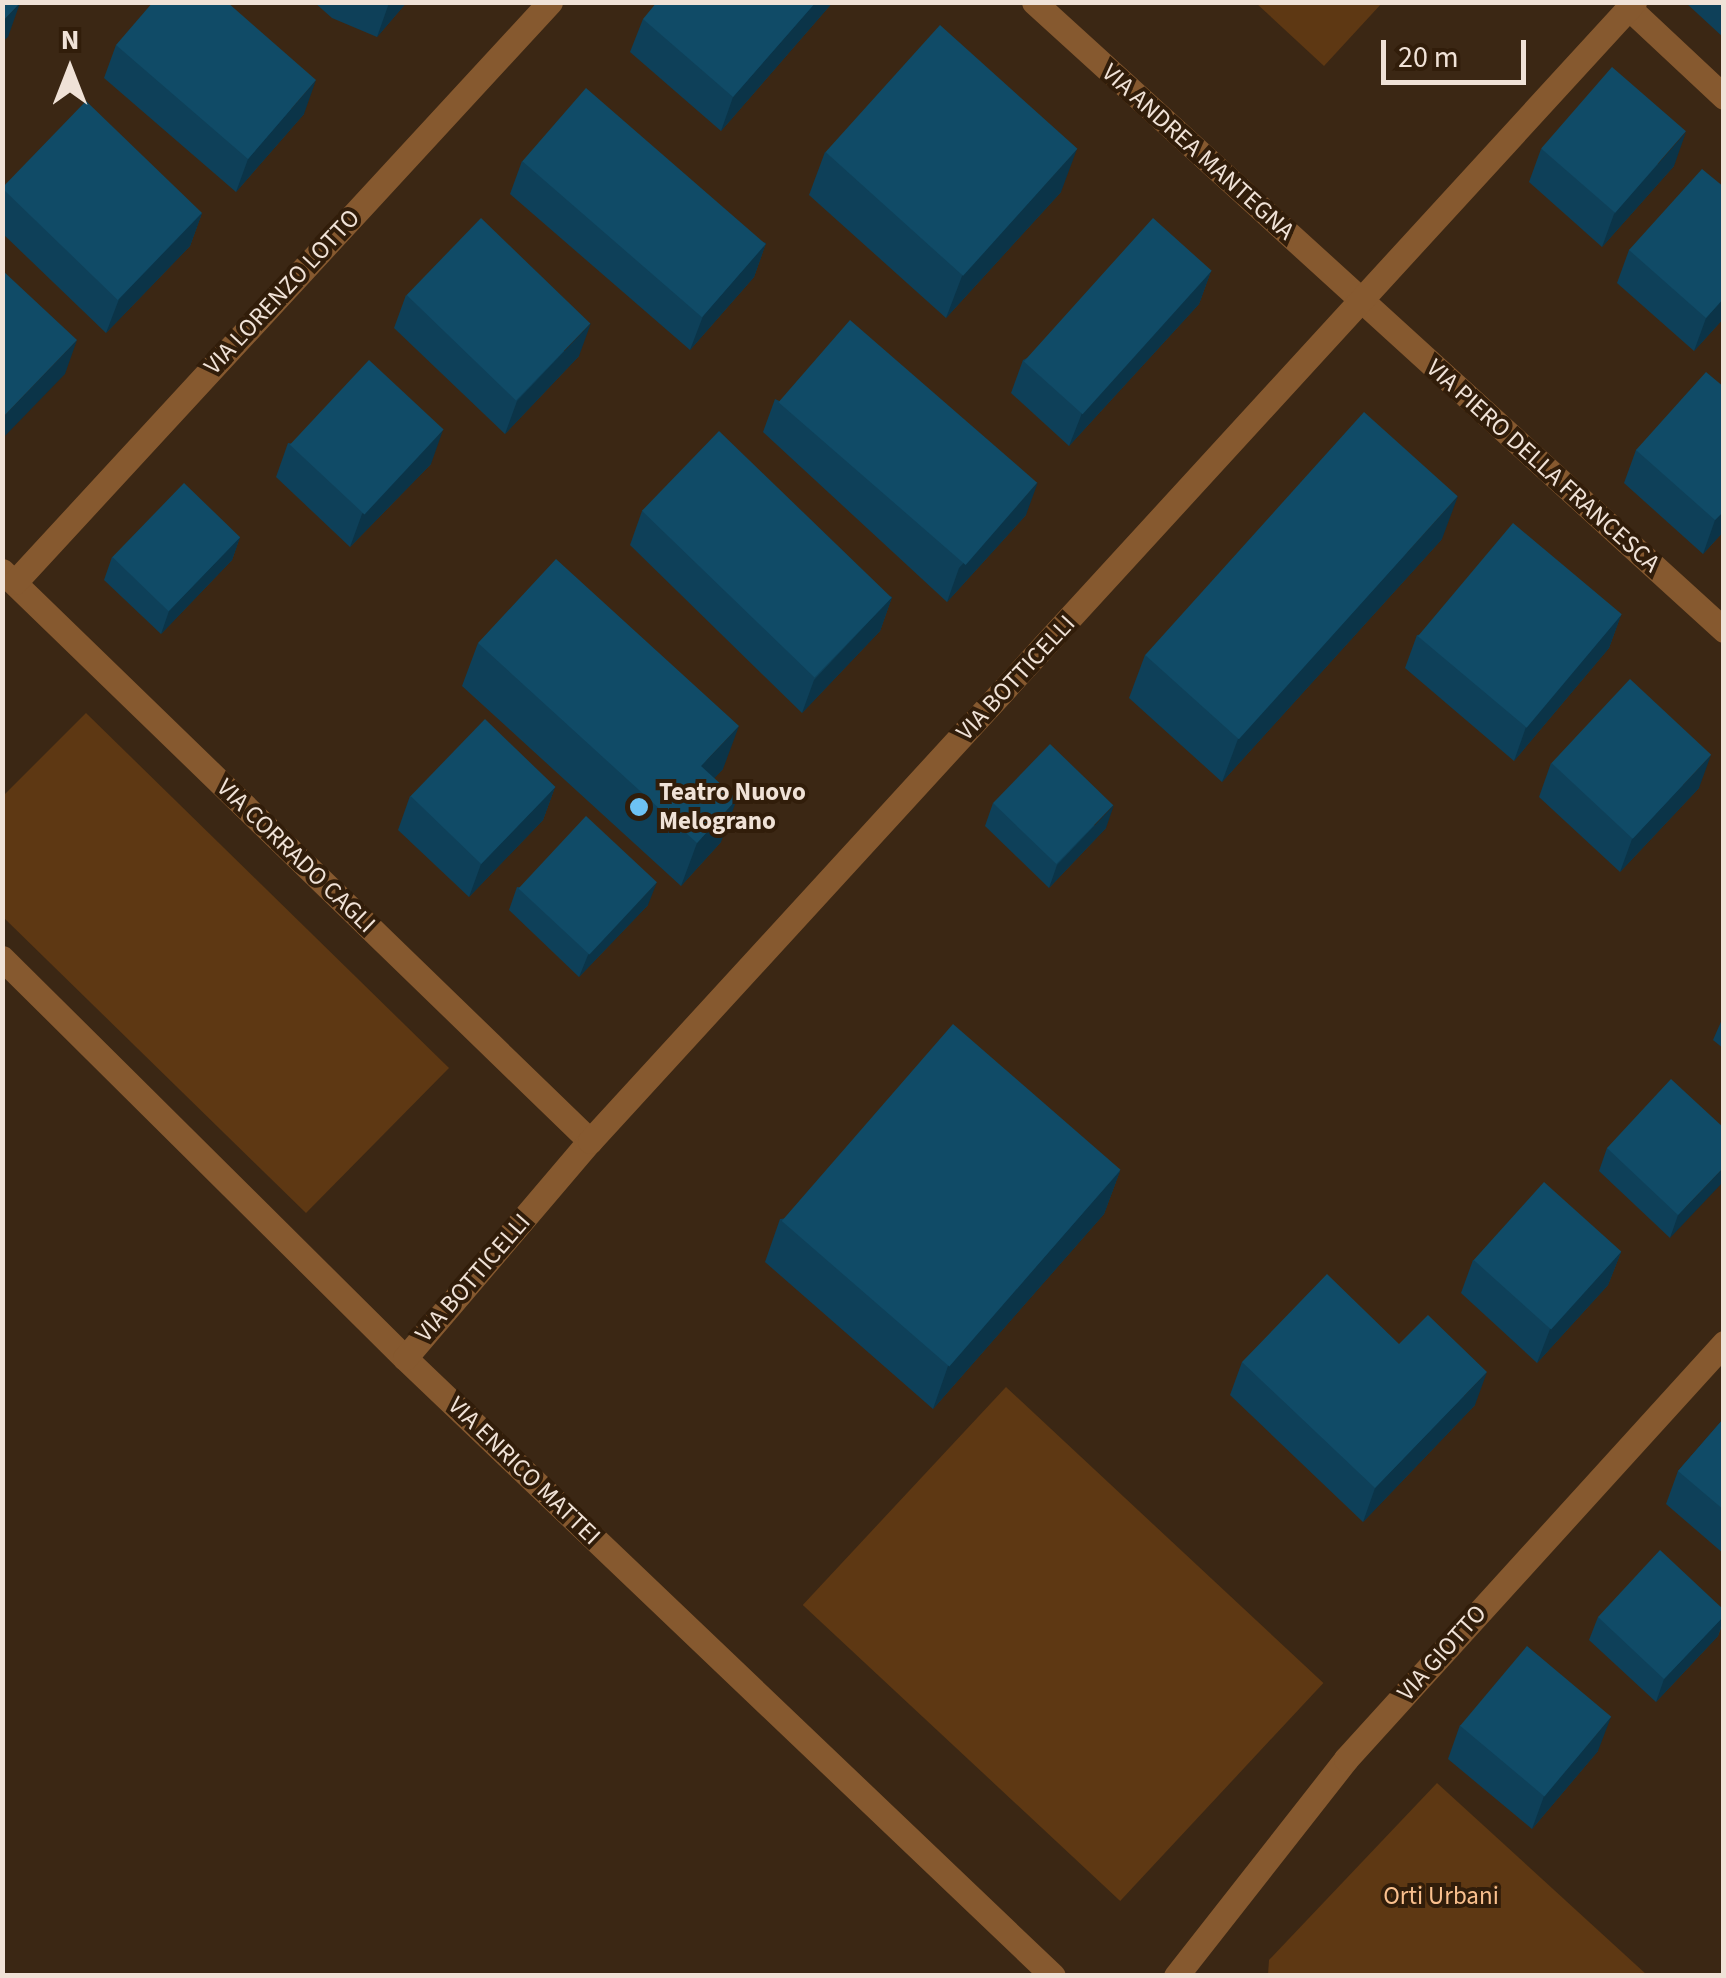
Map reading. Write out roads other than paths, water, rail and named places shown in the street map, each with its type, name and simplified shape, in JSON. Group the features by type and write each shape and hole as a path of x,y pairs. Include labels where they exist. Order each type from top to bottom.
{"street":[{"name":"VIA LORENZO LOTTO","path":"8,576 550,2"},
{"name":"VIA ANDREA MANTEGNA","path":"1034,2 1362,302"},
{"name":"VIA BOTTICELLI","path":"404,1358 590,1141 1632,5"},
{"path":"1632,5 1724,96"},
{"name":"VIA PIERO DELLA FRANCESCA","path":"1362,302 1724,630"},
{"name":"VIA CORRADO CAGLI","path":"8,576 590,1141"},
{"name":"VIA ENRICO MATTEI","path":"2,958 404,1358 1054,1976"},
{"name":"VIA GIOTTO","path":"1176,1976 1346,1758 1724,1343"}],"place":[{"name":"Teatro Nuovo Melograno","path":"639,807"}],"park label":[{"name":"Orti Urbani","path":"1441,1896"}]}
